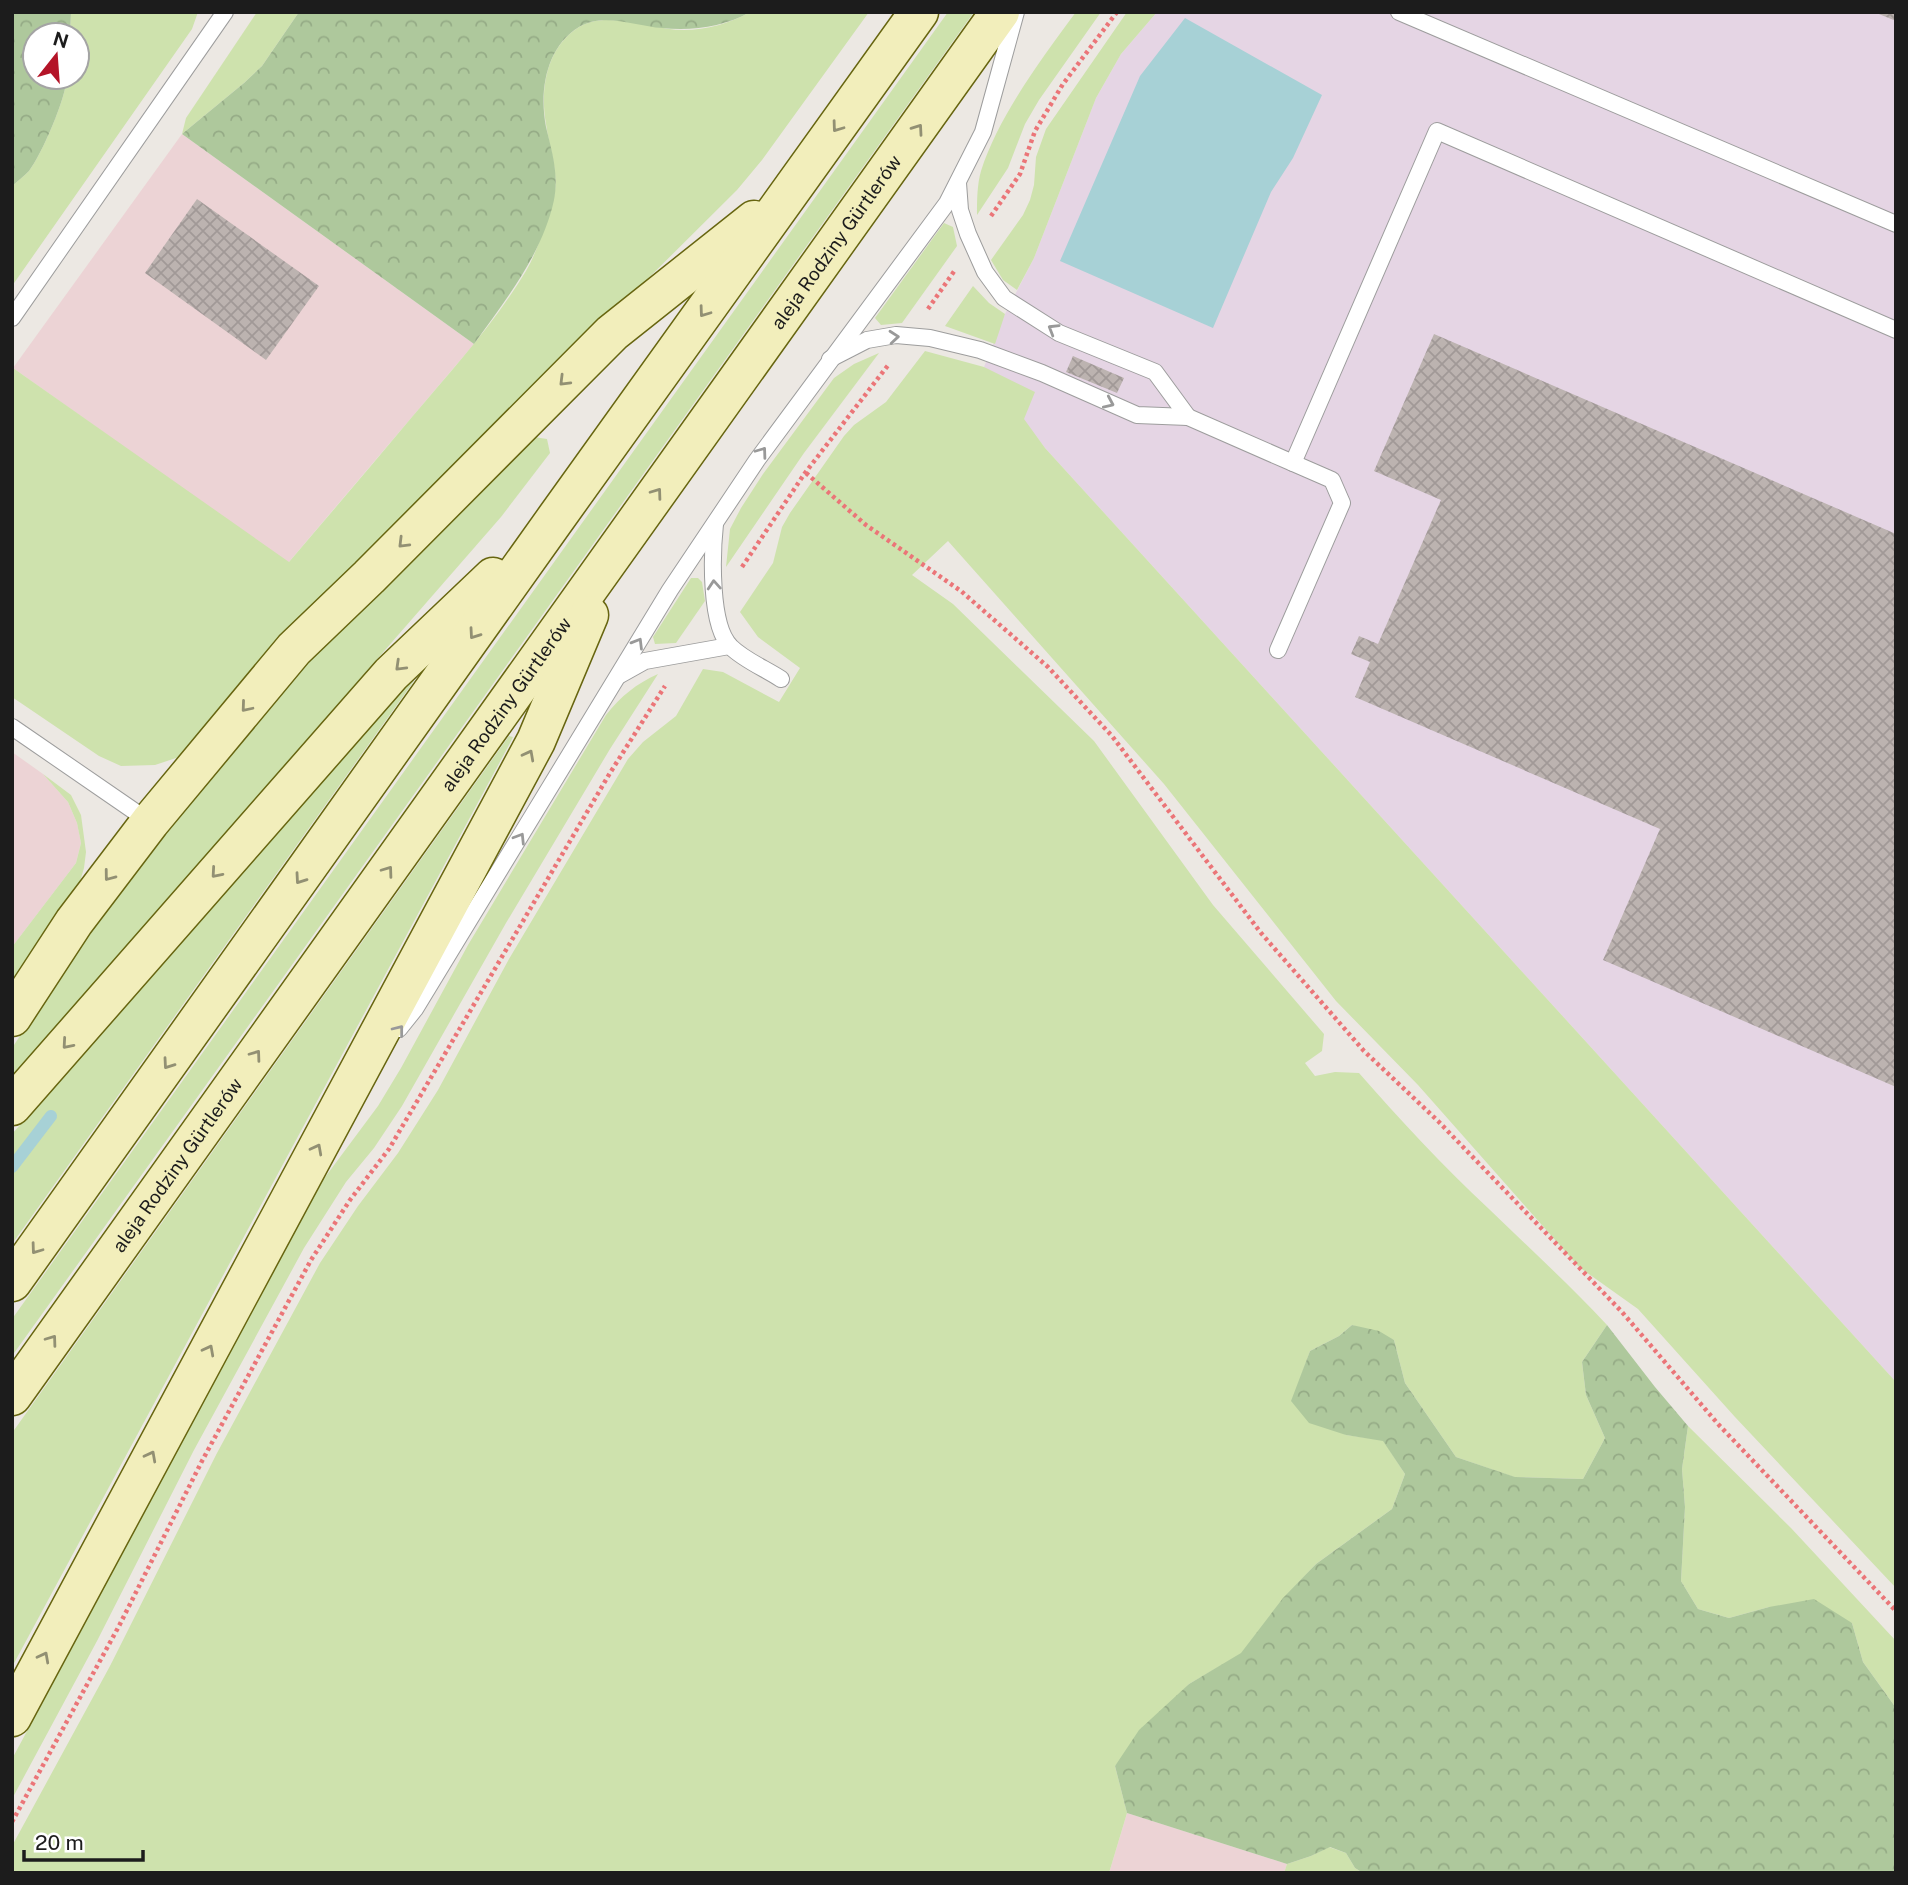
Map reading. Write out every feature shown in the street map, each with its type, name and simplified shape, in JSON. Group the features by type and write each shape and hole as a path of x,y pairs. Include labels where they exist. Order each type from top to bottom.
{"main road":[{"path":"12,1282 919,12"},
{"name":"aleja Rodziny Gürtlerów","path":"12,1395 1000,12"},
{"path":"12,1017 74,922 150,822 294,649 612,333 792,191"},
{"path":"12,1106 391,674 556,518"},
{"path":"12,1717 536,741 617,549"}],"lane":[{"path":"12,318 225,12"},
{"path":"342,1103 415,1009 670,590 757,460 947,203 983,132 1016,12"},
{"path":"1399,12 1896,224"},
{"path":"1293,463 1437,131 1896,330"},
{"path":"958,181 960,210 972,244 985,272 1004,298 1059,333 1155,372 1188,417"},
{"path":"830,359 867,340 896,335 930,338 980,350 1042,373 1137,415 1188,417 1332,480 1342,503 1278,650"},
{"path":"716,522 712,553 716,606 729,646 782,680"},
{"path":"617,676 645,661 729,646"},
{"path":"12,726 150,822"}],"path":[{"path":"716,606 805,473 909,336 1020,174 1035,131 1063,85 1116,12"},
{"path":"805,473 866,525 961,591 1048,667 1112,736 1261,933 1364,1051 1438,1121 1622,1312 1718,1424 1896,1611"},
{"path":"12,1822 119,1626 202,1461 311,1260 350,1199 389,1149 610,773 687,652"}],"shaded area":[{"path":"1157,12 1896,12 1896,1382 1045,448 984,367 1005,314 1034,258 1096,98 1121,54"},
{"path":"182,134 474,344 288,563 13,368"},
{"path":"12,752 43,774 68,802 77,823 81,843 76,863 12,947"},
{"path":"1127,1813 1287,1864 1284,1873 1109,1873"}],"green space":[{"path":"12,12 71,12 71,21 21,21 21,91 64,91 40,152 29,171 12,186"},
{"path":"71,12 198,12 192,29 12,286 12,186 29,171 40,152 64,91 91,91 91,21 71,21"},
{"path":"257,12 299,12 262,66 182,134 186,118"},
{"path":"299,12 750,12 708,27 685,29 598,21 579,27 559,46 548,71 544,99 556,181 554,200 541,239 522,276 474,344 182,134 262,66"},
{"path":"750,12 869,12 762,160 737,190 545,381 179,757 155,765 121,766 99,756 12,697 13,368 289,562 472,346 514,291 530,264 551,207 555,186 544,111 545,85 552,59 566,38 576,29 600,20 692,30 718,25"},
{"path":"948,12 974,12 12,1356 12,1319"},
{"path":"1076,12 1101,12 1039,100 1025,124 1008,168 977,215 981,171 998,130 1022,88"},
{"path":"1127,12 1157,12 1121,54 1096,98 1034,258 1017,290 1003,280 991,260 1023,215 1030,200 1036,157 1046,129"},
{"path":"944,223 953,227 957,246 902,323 881,325 875,318"},
{"path":"973,286 989,303 1005,314 995,344 945,326"},
{"path":"925,351 984,367 1035,392 1024,419 1045,448 1896,1382 1896,1588 1735,1417 1638,1309 1579,1267 1418,1085 1336,1001 1164,784 948,541 912,575 953,604 1094,741 1213,905 1324,1034 1322,1051 1305,1063 1315,1076 1335,1072 1359,1073 1438,1159 1607,1325 1582,1362 1586,1395 1605,1438 1583,1479 1514,1477 1456,1457 1405,1383 1394,1340 1352,1325 1339,1336 1310,1351 1292,1402 1346,1435 1383,1440 1405,1474 1392,1509 1316,1564 1283,1599 1241,1654 1189,1684 1115,1766 1127,1813 1109,1873 12,1873 12,1846 110,1666 217,1453 320,1263 398,1153 438,1090 509,959 628,759 643,742 676,716 703,669 723,672 779,702 800,668 758,637 740,612 773,563 782,527 790,513 844,436 854,425 886,402"},
{"path":"879,353 804,453 726,567 730,529 763,474 834,378 854,364"},
{"path":"534,437 547,439 550,453 501,517 12,1078 12,1048 101,913 297,673"},
{"path":"691,578 698,578 702,582 705,601 676,643 655,644 653,637"},
{"path":"658,674 506,923 402,1106 374,1148 346,1182 304,1248 194,1450 97,1641 12,1799 12,1759 96,1603 175,1442 287,1236 323,1180 378,1106 468,945 606,715 629,691"},
{"path":"414,678 414,681 12,1244 12,1134"},
{"path":"509,736 513,737 509,745 12,1667 12,1433"},
{"path":"43,774 71,795 81,815 86,852 84,868 78,888 12,990 12,947 76,863 81,843 77,823 68,802"},
{"path":"1352,1325 1379,1331 1394,1340 1405,1383 1456,1457 1515,1477 1583,1479 1605,1438 1586,1395 1582,1362 1607,1325 1688,1426 1682,1469 1685,1507 1681,1581 1698,1609 1729,1618 1814,1599 1852,1623 1863,1662 1896,1708 1896,1873 1363,1873 1355,1868 1346,1853 1330,1847 1287,1864 1127,1813 1115,1766 1139,1730 1189,1684 1241,1653 1283,1598 1316,1564 1392,1509 1405,1474 1383,1441 1346,1435 1309,1423 1291,1401 1310,1351 1339,1336"},
{"path":"1688,1426 1791,1528 1896,1641 1896,1708 1863,1662 1852,1623 1769,1607 1729,1618 1698,1609 1681,1581 1685,1507 1682,1469"},
{"path":"1329,1847 1346,1853 1355,1868 1363,1873 1284,1873 1287,1864"}],"water":[{"path":"1185,18 1322,95 1293,158 1271,192 1213,328 1060,261 1140,76"}],"building":[{"path":"1874,12 1896,12 1896,21"},
{"path":"197,199 319,286 266,360 145,273"},
{"path":"1434,334 1896,534 1896,1087 1603,960 1660,829 1355,697 1370,662 1351,654 1359,636 1378,644 1441,500 1374,471"},
{"path":"1073,356 1124,378 1117,393 1066,372"}],"waterway":[{"path":"12,1167 51,1116"}]}
